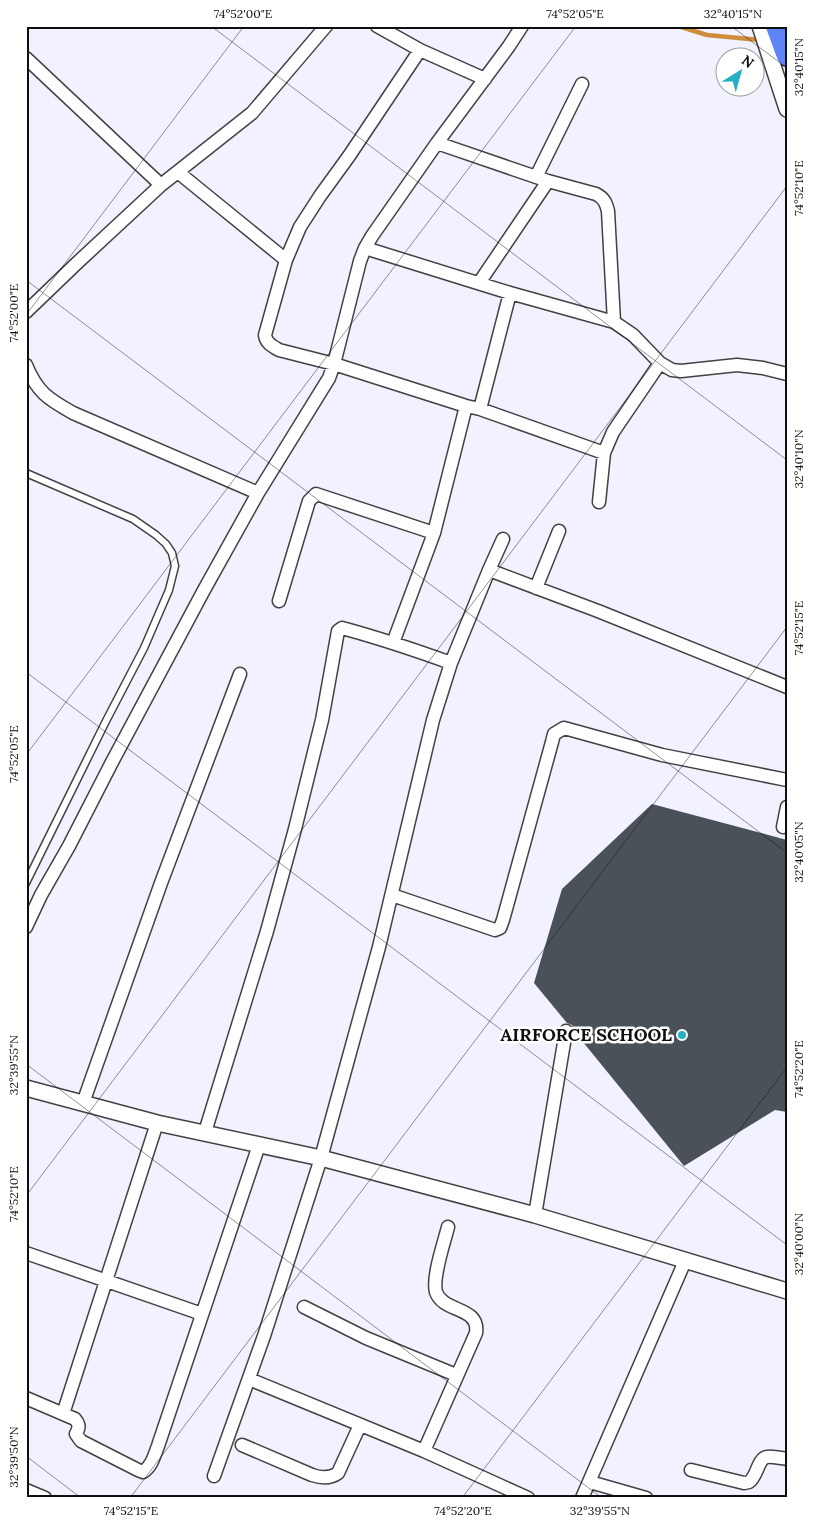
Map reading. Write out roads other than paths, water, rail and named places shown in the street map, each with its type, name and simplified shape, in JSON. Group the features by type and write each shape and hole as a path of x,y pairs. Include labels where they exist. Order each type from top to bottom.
{"highway":[{"path":"776,26 781,54"}],"street":[{"path":"26,312 161,185 252,113 326,26"},
{"path":"377,26 420,50 485,79"},
{"path":"26,927 111,764 258,493 329,378 365,248 437,143 522,26"},
{"path":"760,27 781,54 787,109"},
{"path":"420,50 300,226 286,260 265,335 266,340 279,350 334,364 480,409 604,453"},
{"path":"26,58 161,185"},
{"path":"536,177 582,84"},
{"path":"437,143 548,181 602,197 608,211 614,322"},
{"path":"179,172 286,260"},
{"path":"479,283 548,181"},
{"path":"365,248 510,293 614,322 633,335 660,363 672,370 680,371 737,365 763,368 787,374"},
{"path":"480,409 510,293"},
{"path":"599,502 604,453 613,432 660,363"},
{"path":"26,365 33,382 42,392 56,404 72,413 258,493"},
{"path":"393,643 434,533 466,406"},
{"path":"279,601 309,500 316,494 434,533"},
{"path":"536,588 559,531"},
{"path":"214,1476 264,1336 321,1158 392,895 434,720 451,663 503,539"},
{"path":"489,570 787,686"},
{"path":"205,1132 267,931 295,829 322,720 338,631 342,628 451,663"},
{"path":"83,1103 161,883 240,674"},
{"path":"392,895 496,930 500,928 554,734 564,728 662,755 787,780"},
{"path":"783,826 787,807"},
{"path":"535,1215 566,1032"},
{"path":"26,1088 157,1123 321,1158 535,1215 787,1291"},
{"path":"64,1414 157,1123"},
{"path":"26,1398 75,1420 79,1427 76,1434 82,1441 138,1470 146,1471 158,1446 259,1146"},
{"path":"424,1450 476,1333 477,1326 473,1318 439,1298 436,1290 435,1278 448,1227"},
{"path":"26,1253 202,1314"},
{"path":"582,1498 686,1261"},
{"path":"304,1307 366,1338 456,1375"},
{"path":"249,1379 424,1450 528,1498"},
{"path":"242,1445 312,1475 320,1477 334,1476 338,1473 360,1425"},
{"path":"690,1470 744,1483 749,1482 756,1475 758,1465 763,1458 767,1456 787,1459"},
{"path":"590,1482 646,1498"},
{"path":"26,1490 45,1498"}],"lane":[{"path":"26,473 133,518 166,544 172,553 175,566 170,590 144,648 106,720 26,883"}],"waterway":[{"path":"678,26 707,35 760,40"}],"place":[{"name":"AIRFORCE SCHOOL","path":"682,1035"}]}
